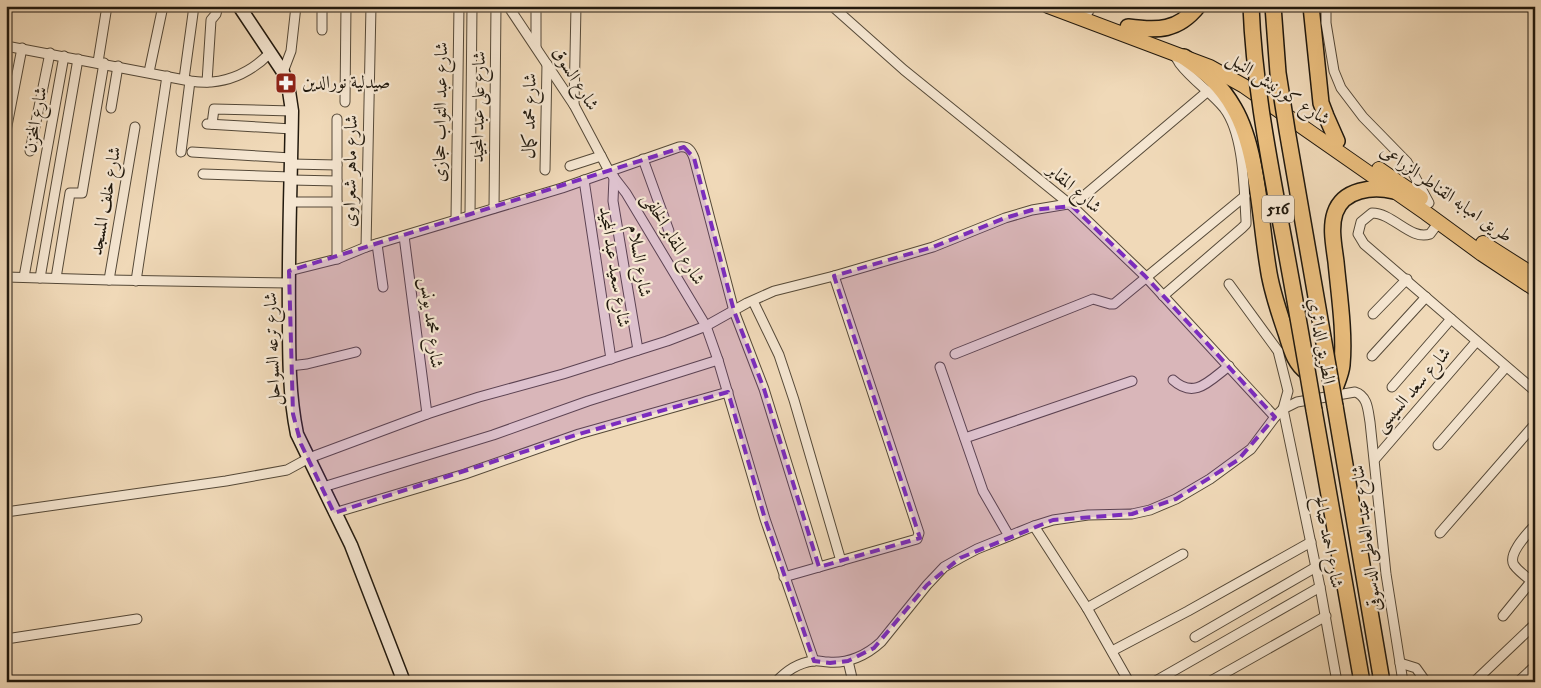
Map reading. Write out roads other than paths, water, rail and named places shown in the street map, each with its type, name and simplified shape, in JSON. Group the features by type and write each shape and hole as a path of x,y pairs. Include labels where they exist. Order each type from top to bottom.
{"highway":[{"path":"1128,27 1166,29 1177,25 1187,18 1198,6"},
{"name":"الطريق الدائري","path":"1251,6 1257,82 1264,134 1362,682"},
{"name":"الطريق الدائري","path":"1273,6 1278,73 1285,120 1382,682"},
{"path":"1311,12 1321,103 1337,141"},
{"path":"1178,54 1209,74 1224,91 1235,109 1245,133 1255,178 1268,270 1277,308 1298,364 1307,372"},
{"path":"1334,400 1342,364 1340,300 1332,224 1336,210 1340,204 1357,192 1382,188 1394,191"}],"main road":[{"name":"شارع كورنيش النيل","path":"1048,6 1210,67 1244,86 1394,191"},
{"name":"شارع كورنيش النيل","path":"1071,6 1090,9 1128,27 1177,44 1226,66 1279,100 1337,141"},
{"name":"شارع ترعه السواحل","path":"242,8 283,72 289,91 292,111 289,277 290,366 293,414 297,434 351,545 404,682"},
{"name":"طريق امبابه القناطر الزراعى","path":"1337,141 1489,247 1535,276"},
{"name":"طريق امبابه القناطر الزراعى","path":"1394,191 1482,254 1535,289"}],"street":[{"path":"56,278 70,193 82,193 101,63 107,6"},
{"path":"149,72 162,6"},
{"path":"181,152 194,6"},
{"path":"207,82 211,20 216,14 218,6"},
{"path":"283,72 291,51 296,6"},
{"path":"322,6 322,30"},
{"path":"345,102 346,6"},
{"name":"شارع ماهر شعراوى","path":"366,247 370,6"},
{"name":"شارع عبد التواب حجازى","path":"456,218 459,6"},
{"path":"470,214 472,6"},
{"name":"شارع على عبد المجيد","path":"494,208 496,6"},
{"path":"536,6 536,48"},
{"path":"574,105 576,6"},
{"name":"شارع المقابر","path":"832,6 904,70 1070,205 1145,276 1275,417"},
{"path":"1326,6 1326,23 1334,71 1341,88 1363,117 1407,162 1428,203"},
{"name":"شارع السوق","path":"509,7 574,105 612,174"},
{"path":"6,46 187,80 207,82 221,81 242,75 260,64 270,53"},
{"path":"6,131 22,48"},
{"path":"30,151 50,53"},
{"path":"1163,296 1246,224 1245,181 1233,126 1223,107 1181,65 1178,54"},
{"name":"شارع المخزن","path":"24,278 64,56"},
{"path":"40,278 78,59"},
{"name":"شارع محمد كمال","path":"545,170 547,64"},
{"path":"111,108 118,66"},
{"path":"136,281 167,76"},
{"path":"6,512 287,470 309,458 427,414 611,359 706,326 774,291 834,276 933,247 1023,213 1070,205 1208,90"},
{"path":"292,111 214,109 209,124 292,128"},
{"path":"337,119 337,259"},
{"name":"شارع خلف المسجد","path":"109,280 135,127"},
{"path":"6,277 136,281 289,277 366,247 584,180 612,174 643,159 679,148 687,148 691,150 734,311 764,389 820,567"},
{"path":"192,152 291,170 337,181"},
{"path":"570,166 601,156"},
{"path":"643,159 669,231"},
{"path":"203,174 291,170 337,165"},
{"name":"شارع المقابر الخلفى","path":"612,174 626,193 706,326 728,392 765,519 814,661"},
{"name":"شارع السلام","path":"612,174 613,200 638,350"},
{"name":"شارع سعيد عبد المجيد","path":"584,180 611,359"},
{"path":"955,354 1093,299 1114,304 1145,276 1245,196"},
{"path":"291,202 337,202"},
{"path":"1439,222 1432,232 1423,235 1416,234 1379,213 1372,213 1358,227 1360,239 1535,392"},
{"name":"شارع محمد يونس","path":"404,236 427,414"},
{"path":"377,244 383,287"},
{"path":"784,577 917,539 919,534 834,276"},
{"path":"1373,314 1407,279"},
{"path":"776,682 785,672 814,661 830,663 848,661 864,655 882,642 926,585 944,567 977,549 1053,520 1070,517 1132,514 1150,510 1210,479 1251,450 1283,409 1288,391 1278,351 1229,284"},
{"path":"1372,356 1426,297"},
{"path":"752,301 779,355 841,560"},
{"path":"1392,386 1450,319"},
{"name":"شارع سعد السيسى","path":"1375,459 1476,342"},
{"path":"290,366 307,364 356,352"},
{"path":"323,488 493,435 588,401 718,360"},
{"path":"1173,380 1180,387 1195,389 1229,366"},
{"path":"940,367 983,491 1009,536"},
{"path":"1438,445 1506,367"},
{"path":"965,438 1132,381"},
{"path":"334,513 465,474 579,434 728,392"},
{"name":"شارع عبد العاطى الدسوقى","path":"1283,409 1297,402 1355,392 1365,399 1375,459 1386,574 1403,682"},
{"name":"شارع احمد صالح","path":"1283,409 1326,616 1337,682"},
{"path":"1440,534 1535,424"},
{"path":"1503,616 1534,581 1513,564 1512,557 1523,538 1535,525"},
{"path":"1034,526 1087,608 1129,682"},
{"path":"1112,651 1311,542"},
{"path":"1087,608 1183,554"},
{"path":"1195,637 1316,567"},
{"path":"1154,682 1320,587"},
{"path":"1209,682 1326,616"},
{"path":"6,639 137,620"},
{"path":"1474,682 1535,624"},
{"path":"848,661 853,682"},
{"path":"1400,663 1416,668 1426,682"},
{"path":"1518,682 1535,666"},
{"path":"6,677 10,682"}],"place":[{"name":"صيدلية نورالدين","path":"286,83"}]}
